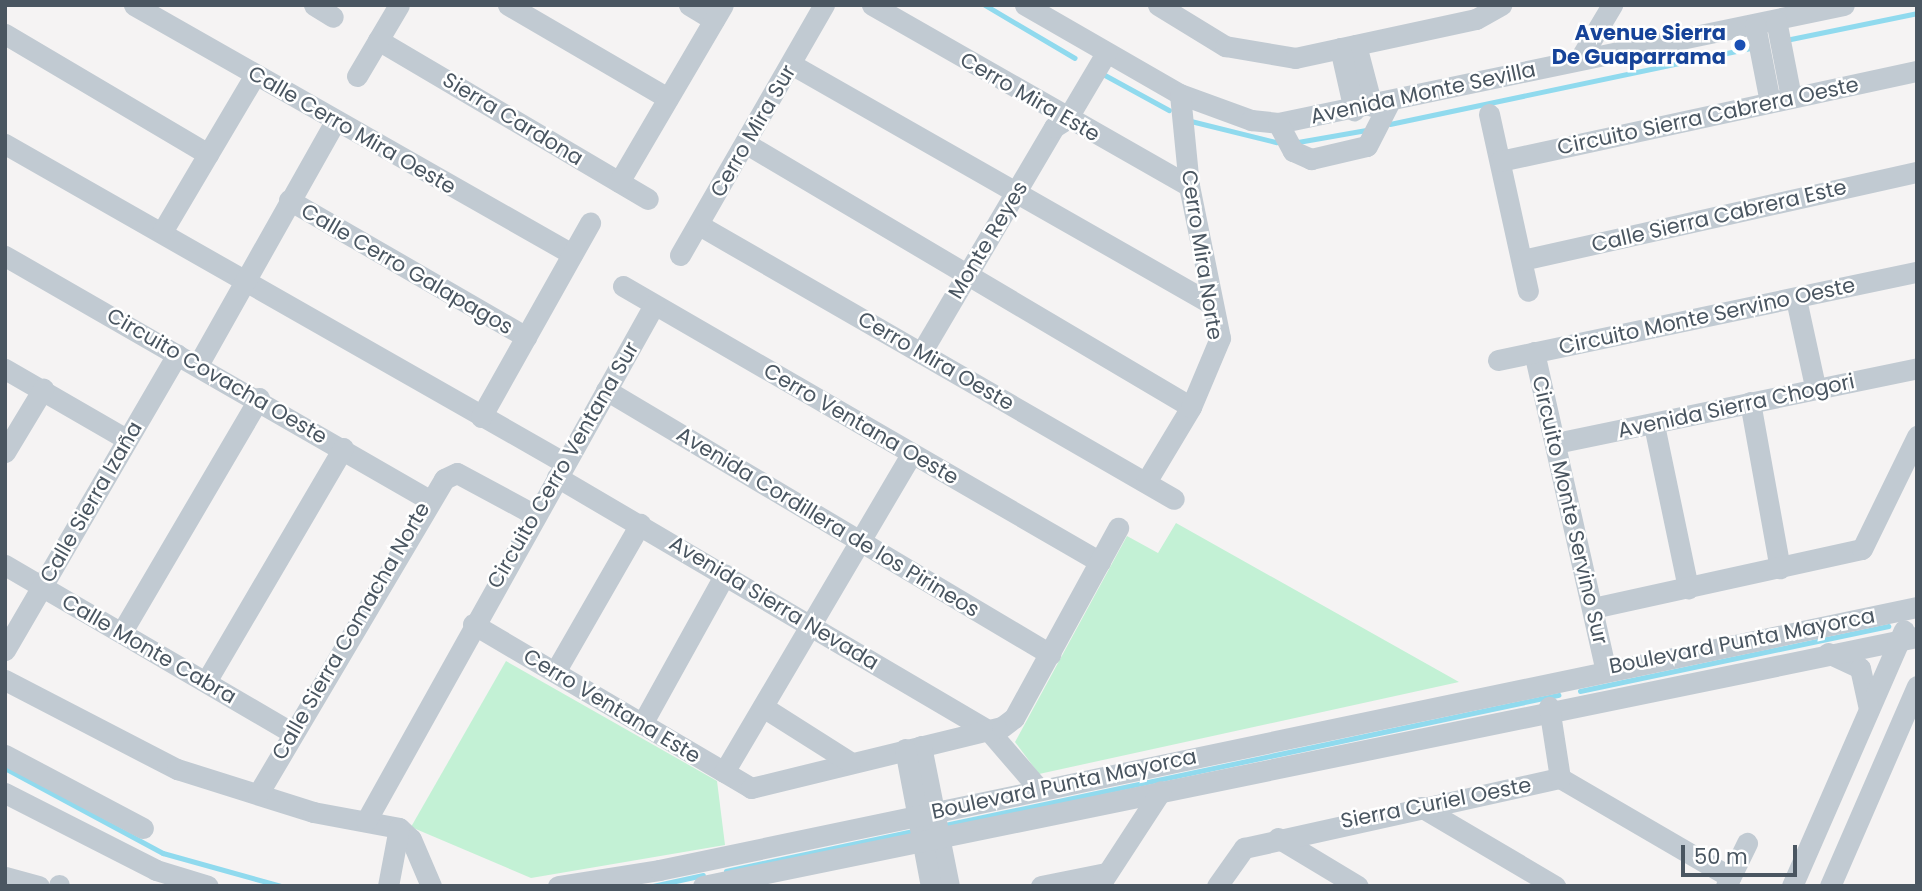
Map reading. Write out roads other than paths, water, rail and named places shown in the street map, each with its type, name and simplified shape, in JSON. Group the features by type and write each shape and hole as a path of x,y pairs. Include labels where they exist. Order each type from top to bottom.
{"street":[{"name":"Calle Cerro Mira Oeste","path":"134,5 572,254"},
{"path":"314,5 333,17"},
{"path":"357,76 399,5"},
{"path":"508,5 668,98"},
{"path":"619,182 719,13 689,5"},
{"name":"Cerro Mira Sur","path":"680,255 824,5"},
{"name":"Cerro Mira Este","path":"872,5 1059,119 1189,186"},
{"name":"Avenida Monte Sevilla","path":"1025,5 1180,94 1251,120 1278,122 1371,106 1581,57 1755,25 1796,12 1844,5"},
{"path":"1161,6 1225,46 1257,55 1295,58 1476,19 1500,5"},
{"path":"1581,57 1612,5"},
{"path":"1780,99 1796,12"},
{"path":"1755,25 1780,99"},
{"path":"5,34 208,154"},
{"name":"Sierra Cardona","path":"379,40 649,199"},
{"path":"1278,122 1293,151 1311,159 1367,146 1371,106 1348,46"},
{"name":"Monte Reyes","path":"921,352 1100,50"},
{"path":"791,64 1212,304"},
{"name":"Circuito Sierra Cabrera Oeste","path":"1500,161 1917,71"},
{"path":"162,232 255,75"},
{"name":"Cerro Mira Norte","path":"1146,482 1191,407 1215,359 1220,338 1189,186 1180,94"},
{"path":"1489,114 1528,290"},
{"path":"199,363 249,279 289,200 335,121"},
{"path":"745,143 1191,407"},
{"name":"Avenida Sierra Nevada","path":"5,144 249,279 481,417 640,524 989,731 1039,789"},
{"name":"Calle Sierra Cabrera Este","path":"1522,260 1917,172"},
{"name":"Calle Cerro Galapagos","path":"289,200 526,337"},
{"path":"481,417 590,223"},
{"name":"Cerro Mira Oeste","path":"699,225 1174,499"},
{"name":"Circuito Covacha Oeste","path":"5,256 177,354 199,363 427,499"},
{"name":"Circuito Monte Servino Oeste","path":"1497,359 1917,272"},
{"name":"Cerro Ventana Oeste","path":"623,286 1100,562"},
{"path":"1796,299 1815,386"},
{"name":"Circuito Cerro Ventana Sur","path":"366,821 472,624 654,305"},
{"name":"Circuito Monte Servino Sur","path":"1534,352 1605,668"},
{"name":"Calle Sierra Izaña","path":"5,650 177,354"},
{"name":"Avenida Sierra Chogori","path":"1556,443 1654,425 1815,386 1917,368"},
{"path":"5,369 126,439"},
{"path":"5,452 43,389"},
{"name":"Avenida Cordillera de los Pirineos","path":"606,390 1049,654"},
{"path":"123,630 259,398"},
{"path":"1750,402 1780,568"},
{"path":"1654,425 1688,588"},
{"path":"1593,608 1862,549 1917,436"},
{"path":"207,680 343,448"},
{"path":"724,772 911,454"},
{"name":"Calle Sierra Comacha Norte","path":"258,794 427,499 450,473 535,515"},
{"path":"555,672 640,524"},
{"path":"763,707 850,762 989,731 1014,718 1118,528"},
{"name":"Calle Monte Cabra","path":"5,565 123,630 292,733"},
{"path":"642,724 725,574"},
{"path":"1792,886 1869,709 1908,638 1916,604"},
{"name":"Boulevard Punta Mayorca","path":"558,886 929,813 1916,604"},
{"name":"Cerro Ventana Este","path":"472,624 751,788 850,762"},
{"name":"Boulevard Punta Mayorca","path":"703,886 934,840 1549,707 1908,638"},
{"path":"1828,653 1860,668 1869,709"},
{"path":"1568,676 1575,703"},
{"path":"5,680 166,763 258,794 399,828 411,839 430,886"},
{"path":"1830,886 1917,686"},
{"name":"Sierra Curiel Oeste","path":"1217,886 1244,848 1278,838 1560,778 1549,707"},
{"path":"913,748 934,840 949,886"},
{"path":"5,755 143,828"},
{"path":"1560,778 1728,881 1747,843"},
{"path":"1041,886 1102,879 1161,790"},
{"path":"5,793 154,878 208,886"},
{"path":"1421,807 1555,886"},
{"path":"388,886 399,828"},
{"path":"1278,838 1358,886"},
{"path":"931,886 934,840"},
{"path":"5,877 39,886"}],"waterway":[{"path":"985,5 1075,58"},
{"path":"1786,40 1917,13"},
{"path":"1390,124 1750,48"},
{"path":"1105,75 1169,110"},
{"path":"1191,121 1276,142"},
{"path":"1298,142 1366,130"},
{"path":"1580,691 1888,626"},
{"path":"945,825 1558,695"},
{"path":"5,768 163,853 281,886"},
{"path":"726,871 913,831"},
{"path":"653,886 703,875"}],"place":[{"name":"Avenue Sierra De Guaparrama","path":"1740,45"}]}
